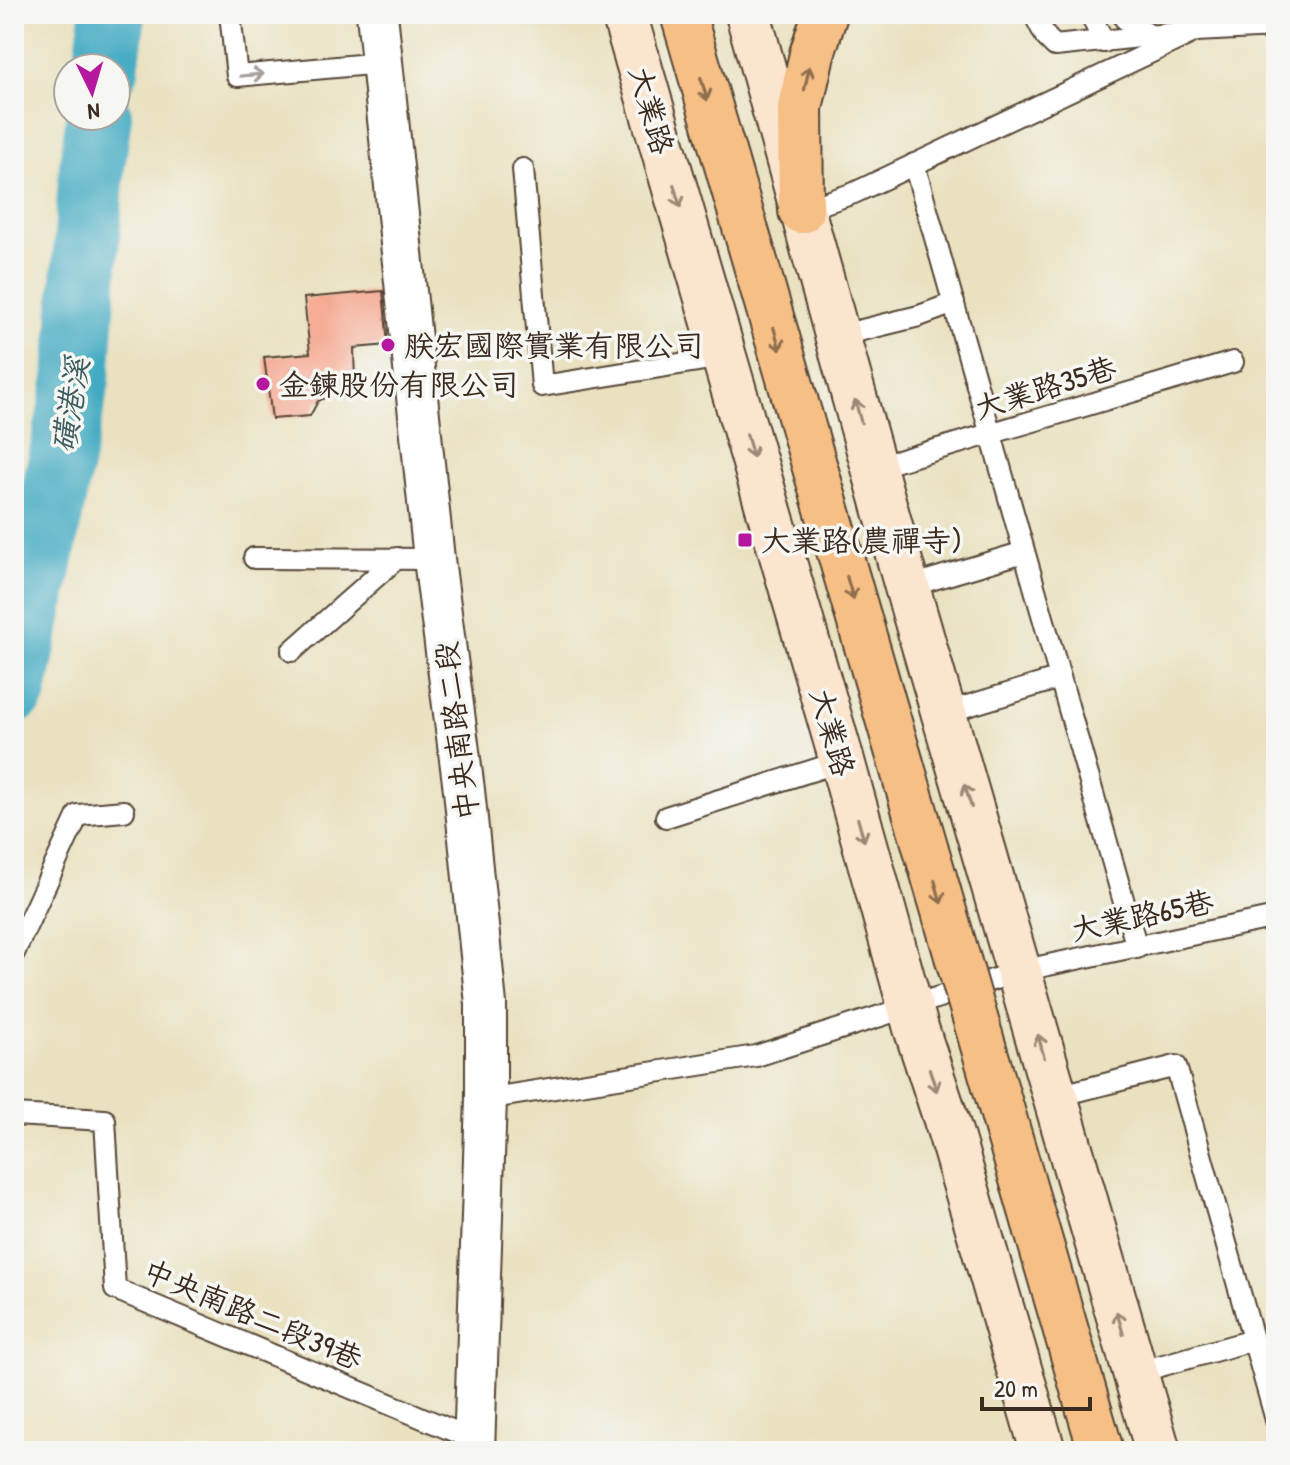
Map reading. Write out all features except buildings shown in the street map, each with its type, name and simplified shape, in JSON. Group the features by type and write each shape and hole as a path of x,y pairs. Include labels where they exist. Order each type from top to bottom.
{"main road":[{"name":"大業路","path":"624,14 910,1005 1043,1451"},
{"path":"683,14 1101,1451"},
{"path":"748,14 907,587 1158,1451"},
{"path":"801,211 800,108 825,14"}],"street":[{"name":"中央南路二段","path":"377,14 415,559 464,790 486,1004 475,1445"}],"lane":[{"path":"230,14 237,76 381,63"},
{"path":"1034,14 1046,37 1055,46 1196,31 1276,27"},
{"path":"1090,14 1104,42"},
{"path":"1124,14 1125,19 1151,36"},
{"path":"1172,14 1183,25 1196,31"},
{"path":"801,211 854,193 1196,31 1212,14"},
{"path":"914,164 1137,948"},
{"path":"523,169 542,386 723,357"},
{"path":"838,336 919,316 954,303"},
{"name":"大業路35巷","path":"874,468 1233,362"},
{"path":"907,587 1024,552"},
{"path":"254,558 415,559"},
{"path":"292,651 415,559"},
{"path":"944,713 1060,678"},
{"path":"666,817 842,761"},
{"path":"14,953 78,815 124,811"},
{"name":"大業路65巷","path":"486,1099 756,1056 1020,971 1276,917"},
{"path":"1054,1097 1176,1066 1276,1420"},
{"name":"中央南路二段39巷","path":"14,1115 105,1120 115,1289 475,1445"},
{"path":"1135,1373 1253,1340"}],"waterway":[{"name":"磺港溪","path":"108,52 113,14"},
{"name":"磺港溪","path":"14,691 77,380 97,132"}],"place":[{"name":"朕宏國際實業有限公司","path":"388,345"},
{"name":"金鍊股份有限公司","path":"263,384"},
{"name":"大業路(農禪寺)","path":"745,540"}]}
